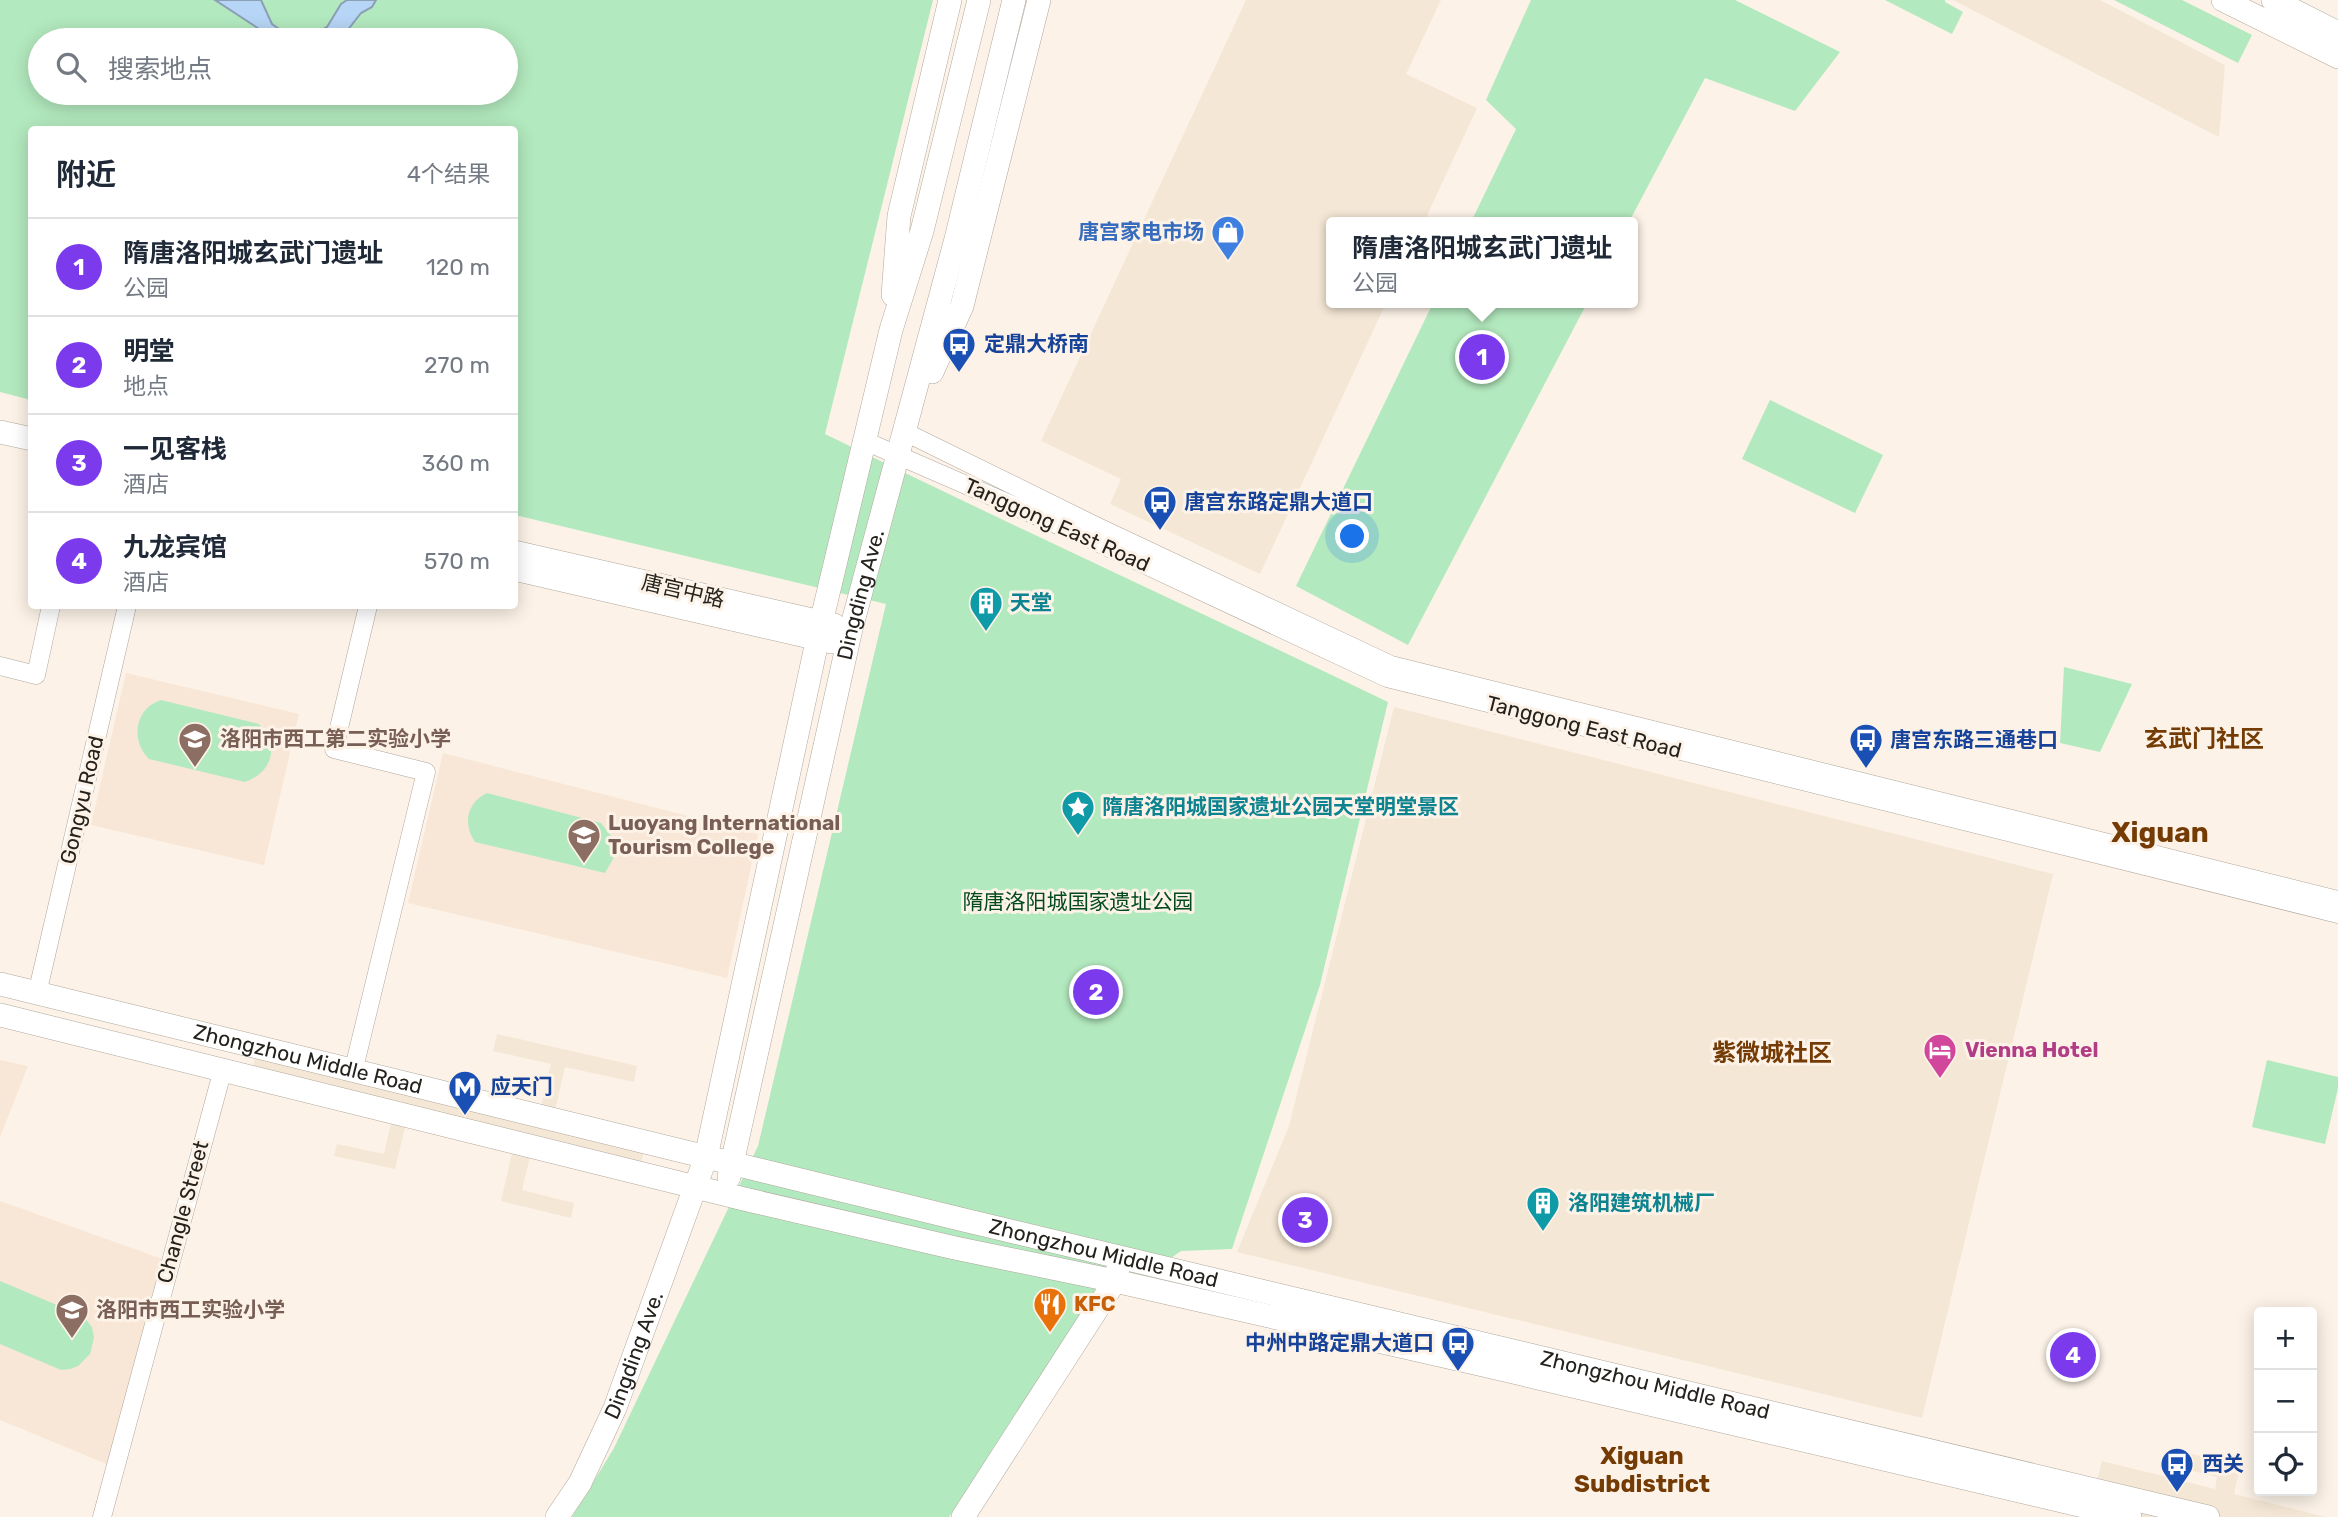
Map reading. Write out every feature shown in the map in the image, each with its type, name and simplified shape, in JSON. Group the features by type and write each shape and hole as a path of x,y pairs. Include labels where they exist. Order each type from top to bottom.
{"main road":[{"path":"891,330 899,216 950,0"},
{"name":"Dingding Ave.","path":"557,1517 580,1483 615,1408 706,1157 820,631 891,330 922,232 979,0"},
{"name":"Dingding Ave.","path":"725,1195 849,637 905,432 967,240 1014,0"},
{"path":"967,240 1039,0"},
{"path":"2223,0 2338,57"},
{"path":"2273,0 2338,33"},
{"path":"898,232 905,243 912,243 922,232"},
{"path":"0,432 28,438"},
{"path":"0,446 28,453"},
{"name":"唐宫中路","path":"518,553 820,631"},
{"path":"518,570 849,637"},
{"name":"Zhongzhou Middle Road","path":"0,985 1120,1258 2130,1517"},
{"name":"Zhongzhou Middle Road","path":"0,1015 725,1195 955,1248 1115,1281 2084,1504 2208,1517"},
{"path":"963,1517 1115,1281 1120,1258"}],"street":[{"name":"Tanggong East Road","path":"905,432 1096,526 1391,665 2338,900"},
{"name":"Tanggong East Road","path":"865,441 1090,539 1387,678 2338,914"},
{"path":"0,666 36,675 50,609"},
{"name":"Gongyu Road","path":"37,993 126,609"},
{"path":"354,1072 426,772 334,749 367,609"},
{"name":"Changle Street","path":"102,1517 223,1069"}],"shaded area":[{"name":"唐宫家电市场","path":"1246,0 1441,0 1406,74 1477,108 1426,217 1326,217 1326,308 1384,308 1260,574 1110,504 1121,479 1041,441"},
{"path":"1953,0 2100,0 2225,65 2219,137"},
{"name":"洛阳市西工第二实验小学","path":"126,673 299,714 264,865 91,825"},
{"path":"1394,707 2053,874 1922,1418 1237,1252 1289,1126"},
{"name":"Luoyang International Tourism College","path":"443,753 758,834 727,978 408,903"},
{"path":"497,1034 637,1066 634,1082 565,1067 552,1123 645,1146 637,1182 530,1157 522,1190 574,1203 571,1218 501,1201 512,1153 405,1127 395,1169 334,1156 337,1144 384,1154 391,1123 248,1089 256,1053 538,1120 551,1064 493,1051"},
{"path":"0,1060 28,1066 0,1137"},
{"name":"洛阳市西工实验小学","path":"0,1201 165,1260 109,1465 0,1420"},
{"path":"2172,1449 2240,1466 2234,1494 2326,1517 2113,1517 2089,1511 2102,1461 2215,1489 2217,1477 2169,1465"}],"green space":[{"name":"隋唐洛阳城国家遗址公园","path":"0,0 933,0 825,434 1388,702 1320,985 1232,1249 1181,1251 1082,1319 949,1517 572,1517 614,1448 758,1146 886,604 518,516 518,126 28,126 28,399 0,392"},
{"path":"1531,0 1735,0 1840,52 1795,111 1705,78 1632,217 1473,217 1516,129 1486,100"},
{"path":"1885,0 1945,0 1963,12 1952,34"},
{"path":"2114,0 2182,0 2252,35 2238,63"},
{"path":"1431,308 1584,308 1408,645 1296,586"},
{"path":"1770,400 1883,455 1855,513 1742,459"},
{"path":"2064,667 2132,684 2100,752 2060,743"},
{"path":"161,700 259,724 270,741 267,765 262,772 245,782 149,759 139,743 138,725 145,710"},
{"path":"487,793 601,823 614,840 613,859 605,873 475,842 469,829 469,815 475,802"},
{"path":"2267,1060 2338,1077 2325,1144 2252,1127"},
{"path":"0,1281 83,1316 92,1327 94,1338 90,1354 78,1366 61,1370 0,1344"}],"water":[{"path":"215,0 261,0 272,24 278,28 258,28"},
{"path":"347,0 376,0 349,28 325,28 341,4"}],"place":[{"name":"唐宫家电市场","path":"1228,262"},
{"name":"隋唐洛阳城玄武门遗址","path":"1482,357"},
{"name":"定鼎大桥南","path":"959,374"},
{"name":"唐宫东路定鼎大道口","path":"1160,532"},
{"name":"天堂","path":"986,633"},
{"name":"洛阳市西工第二实验小学","path":"195,769"},
{"name":"唐宫东路三通巷口","path":"1866,770"},
{"name":"隋唐洛阳城国家遗址公园天堂明堂景区","path":"1078,837"},
{"name":"Luoyang International Tourism College","path":"584,865"},
{"name":"明堂","path":"1096,992"},
{"name":"Vienna Hotel","path":"1940,1080"},
{"name":"应天门","path":"465,1117"},
{"name":"一见客栈","path":"1305,1220"},
{"name":"洛阳建筑机械厂","path":"1543,1233"},
{"name":"KFC","path":"1050,1334"},
{"name":"洛阳市西工实验小学","path":"72,1340"},
{"name":"九龙宾馆","path":"2073,1355"},
{"name":"中州中路定鼎大道口","path":"1458,1373"},
{"name":"西关","path":"2177,1494"}],"district":[{"name":"玄武门社区","path":"2204,739"},
{"name":"Xiguan","path":"2160,832"},
{"name":"紫微城社区","path":"1772,1053"},
{"name":"Xiguan Subdistrict","path":"1642,1470"}]}
